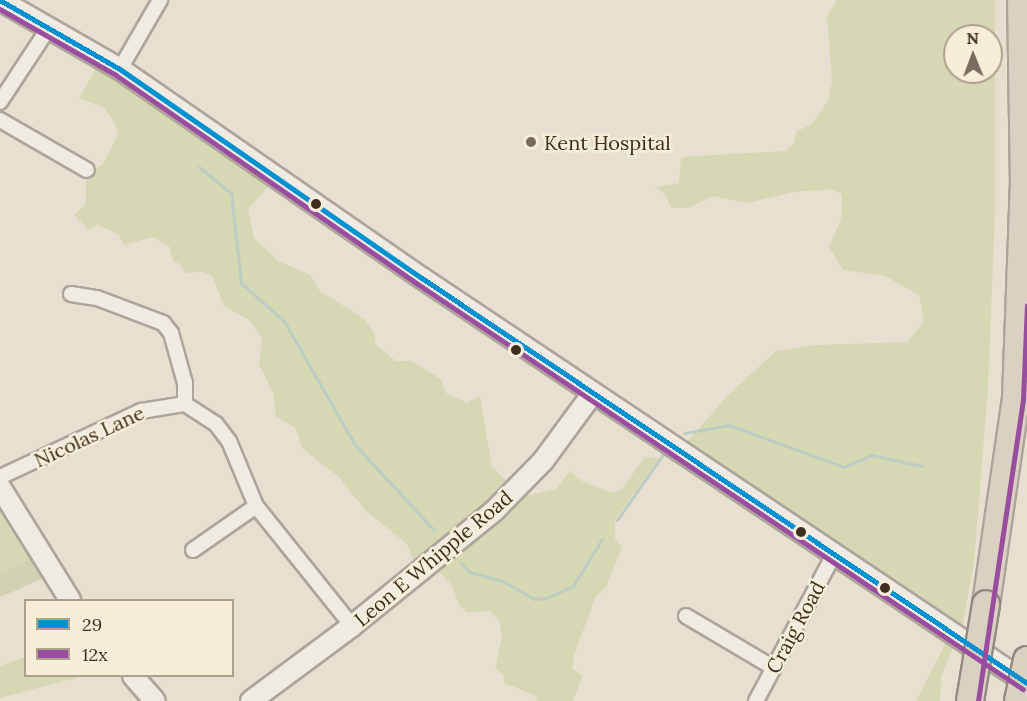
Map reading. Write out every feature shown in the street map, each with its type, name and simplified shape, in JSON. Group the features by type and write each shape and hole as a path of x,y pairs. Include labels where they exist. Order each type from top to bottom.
{"highway":[{"path":"970,701 1016,399 1024,185 1021,0"},
{"path":"1018,701 1027,660"}],"main road":[{"path":"0,0 48,30 120,69 593,393 1027,682"},
{"name":"Leon E Whipple Road","path":"251,701 352,626 494,511 543,461 593,393"},
{"path":"0,487 69,599"},
{"path":"135,677 155,701"}],"street":[{"path":"120,69 160,0"},
{"path":"0,102 48,30"},
{"path":"0,120 87,170"},
{"path":"71,294 97,298 163,323 171,333 185,383 184,404 200,411 222,433 256,506 352,626"},
{"name":"Nicolas Lane","path":"0,477 141,411 184,404"},
{"path":"193,550 256,506"},
{"name":"Craig Road","path":"756,701 834,554"},
{"path":"686,616 774,668"}],"green space":[{"path":"837,0 995,0 995,24 943,24 943,84 995,84 995,214 988,388 974,563 963,622 941,677 940,701 916,701 951,633 683,447 727,396 776,351 817,345 907,342 924,322 919,295 885,276 843,270 829,247 841,219 842,194 830,189 794,192 747,203 713,196 688,208 671,208 665,194 655,187 679,183 681,157 786,151 793,145 797,131 811,125 828,101 832,81 827,16"},
{"path":"98,65 274,180 248,209 254,238 278,261 310,275 320,291 363,318 375,334 375,344 396,361 411,361 441,379 446,393 467,403 480,396 492,467 516,490 508,500 556,489 570,471 582,481 609,492 620,491 645,457 659,458 615,520 615,539 622,547 606,587 596,596 574,655 572,669 583,675 573,701 537,701 534,695 504,683 504,676 495,668 502,637 499,620 490,611 467,612 459,605 452,585 434,567 419,576 407,544 365,510 339,477 302,448 296,429 276,416 273,393 259,364 262,338 249,320 224,306 213,277 202,271 186,273 180,264 173,261 169,246 153,237 124,245 118,234 98,225 88,229 74,215 86,203 86,176 103,164 118,135 115,123 103,107 79,98"},
{"path":"0,484 47,571 18,590 0,596"},
{"path":"32,559 46,577 0,597 0,573"},
{"path":"24,657 24,677 79,677 0,698 0,666"}],"waterway":[{"path":"199,167 231,193 241,283 284,321 355,445 434,530"},
{"path":"684,433 729,425 844,467 871,455 922,466"},
{"path":"617,520 664,453"},
{"path":"461,563 469,572 502,581 534,599 546,598 573,586 602,539"}],"transit line":[{"name":"29","path":"0,0 120,69 422,278 1027,683"},
{"name":"12x","path":"0,9 116,75 418,284 1023,689"},
{"name":"12x","path":"978,701 1023,400 1027,306"}],"place":[{"name":"Kent Hospital","path":"531,142"}]}
